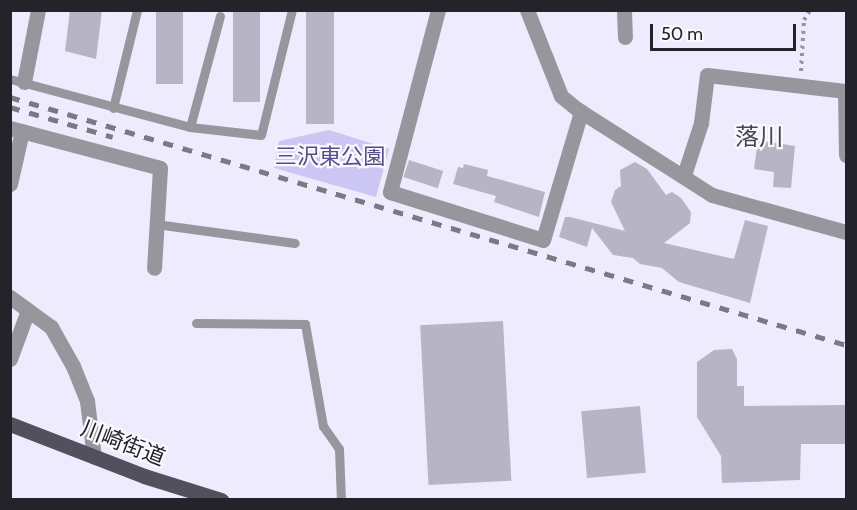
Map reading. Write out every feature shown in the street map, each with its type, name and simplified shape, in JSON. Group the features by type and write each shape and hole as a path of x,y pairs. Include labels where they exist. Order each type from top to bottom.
{"main road":[{"name":"川崎街道","path":"11,425 202,497 221,500"}],"street":[{"path":"17,80 38,10"},
{"path":"438,10 390,192 543,240 580,112"},
{"path":"527,10 561,96 580,112 684,175 712,195 846,232"},
{"path":"624,10 625,37"},
{"path":"684,175 701,123 707,75 845,91 846,155"},
{"path":"10,184 16,130 160,168 154,268"},
{"path":"10,297 51,327 73,366 87,401 94,457"},
{"path":"10,359 28,310"}],"lane":[{"path":"114,108 137,10"},
{"path":"17,80 190,127 261,135 292,10"},
{"path":"190,127 220,16"},
{"path":"156,224 295,243"},
{"path":"196,323 305,324 323,426 339,449 341,500"}],"path":[{"path":"803,87 800,52 804,20 810,10"}],"green space":[{"name":"三沢東公園","path":"329,130 389,149 376,197 274,168 279,141"}],"building":[{"path":"70,10 102,10 96,59 65,51"},
{"path":"156,10 183,10 183,84 156,84"},
{"path":"233,10 260,10 260,102 233,102"},
{"path":"306,10 334,10 334,124 306,124"},
{"path":"758,140 795,146 791,188 773,187 774,172 754,169"},
{"path":"409,160 443,171 438,188 403,177"},
{"path":"635,162 647,169 666,195 672,192 681,198 691,212 690,223 664,243 734,259 745,220 768,226 750,303 679,282 662,268 640,264 633,258 613,255 592,228 587,247 559,237 565,217 625,231 611,202 615,190 621,186 620,170"},
{"path":"464,164 488,170 487,176 545,192 539,217 494,202 496,196 453,184 458,167 463,168"},
{"path":"503,321 511,481 428,485 420,325"},
{"path":"732,349 737,359 737,386 744,386 744,406 846,405 846,444 801,444 800,480 722,483 721,456 697,417 697,362 714,350"},
{"path":"640,406 646,473 587,478 581,411"}],"railway":[{"path":"10,97 846,345"},
{"path":"10,107 113,137"}],"district":[{"name":"落川","path":"759,137"}]}
